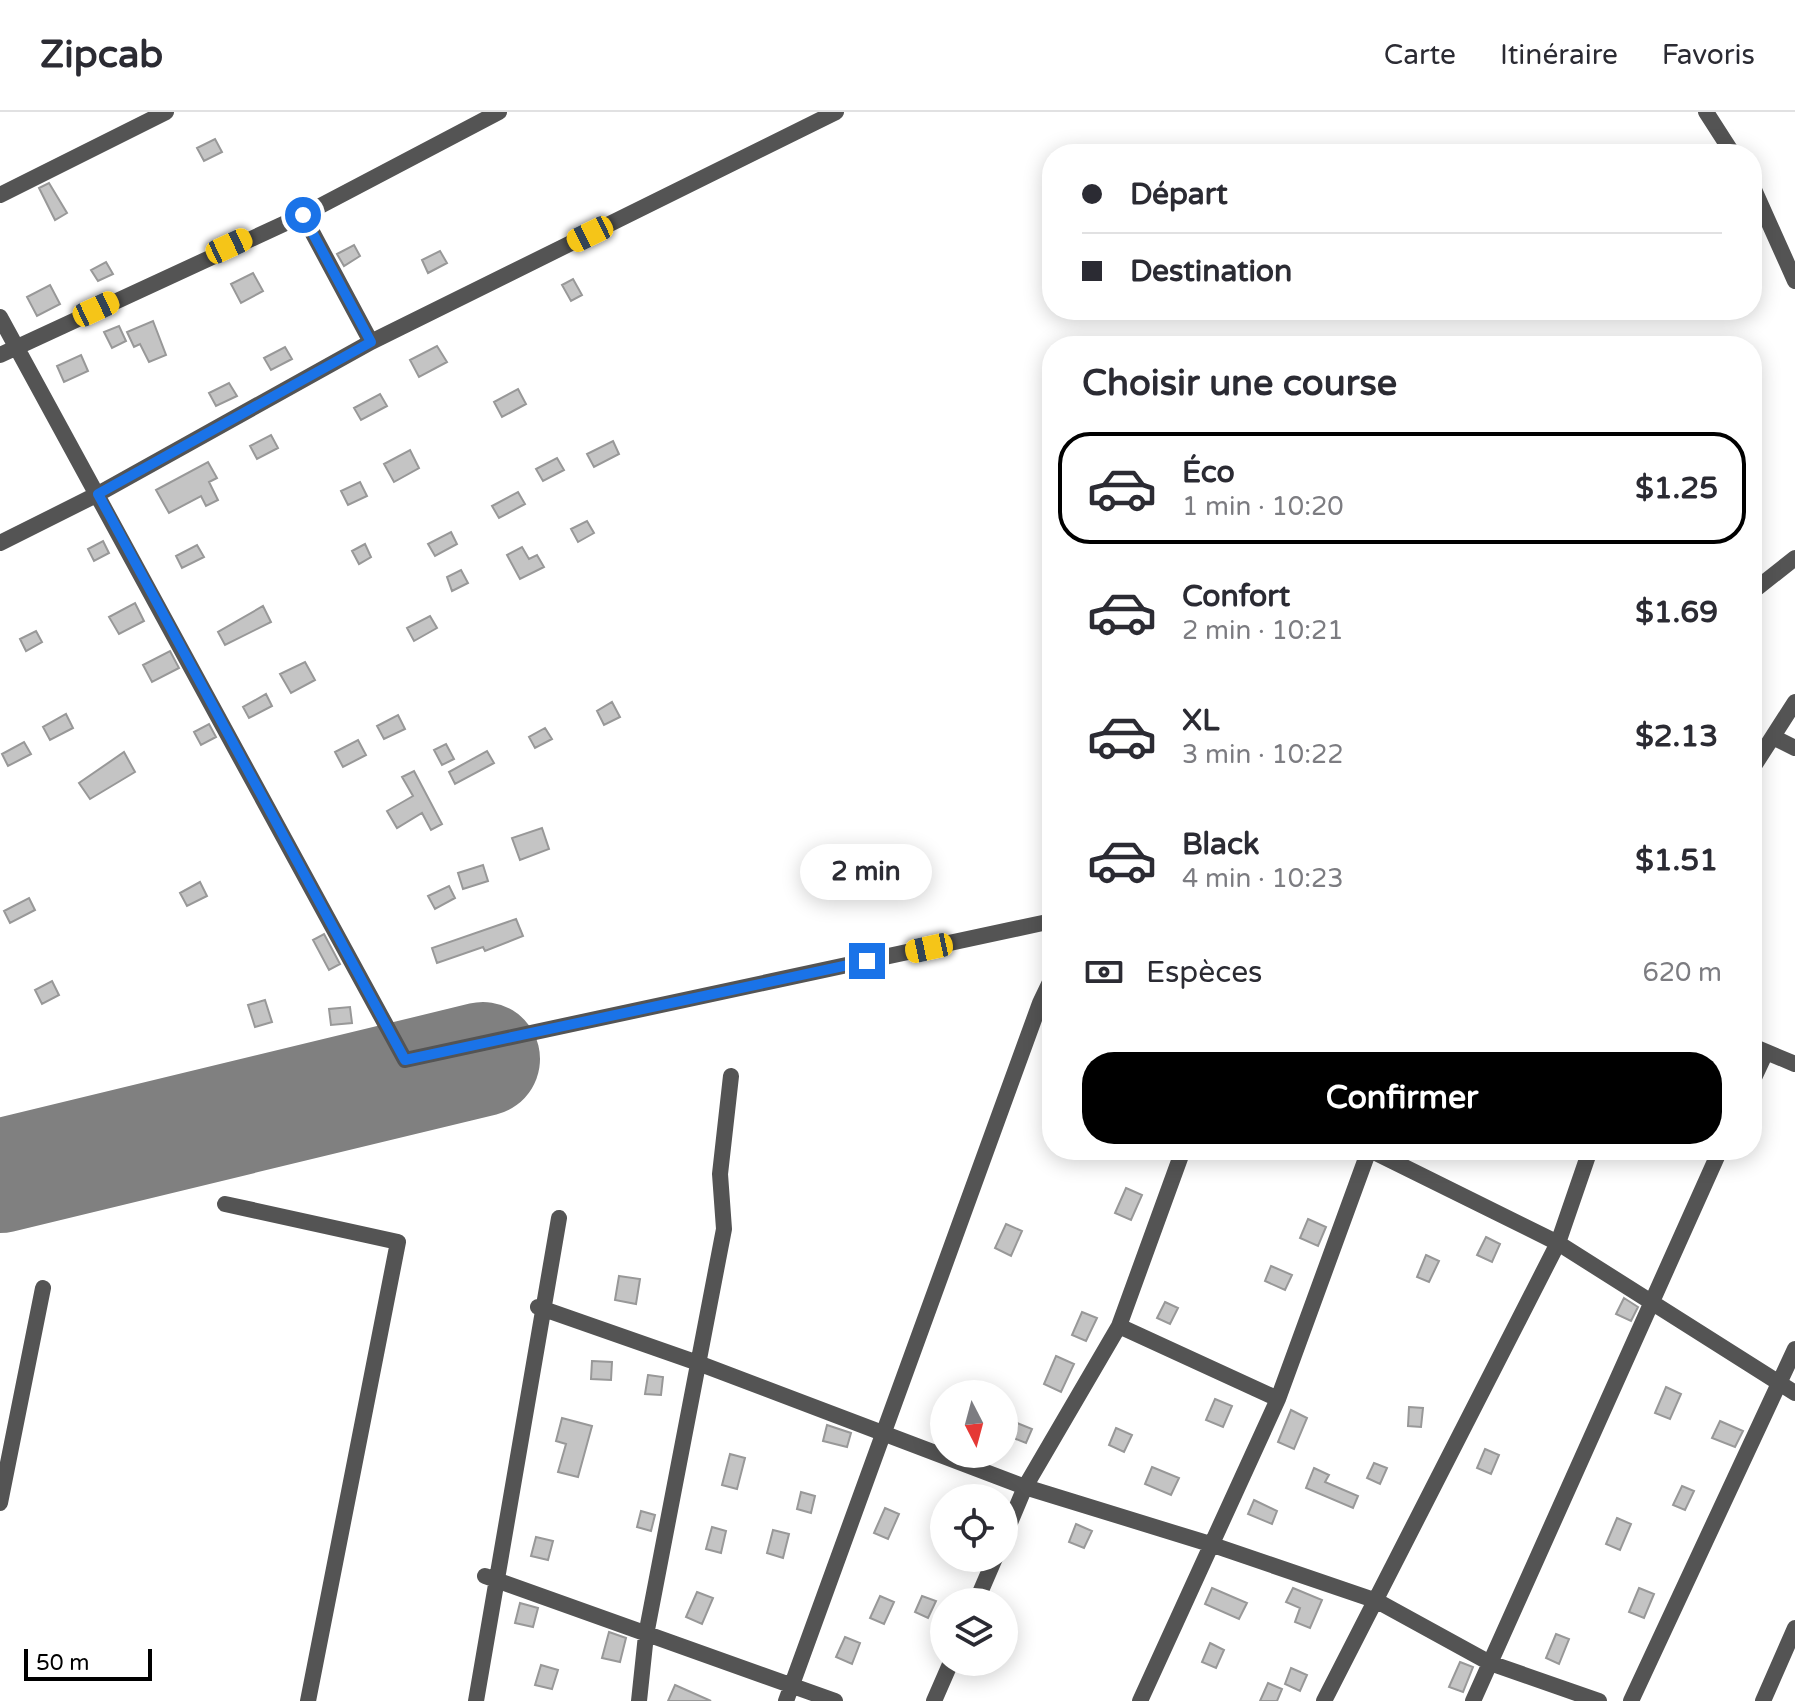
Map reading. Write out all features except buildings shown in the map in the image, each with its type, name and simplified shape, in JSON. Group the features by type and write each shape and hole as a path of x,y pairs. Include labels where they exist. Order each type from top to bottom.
{"street":[{"path":"0,195 166,112"},
{"path":"0,355 303,215 499,112"},
{"path":"0,543 98,494 371,342 836,112"},
{"path":"1706,112 1727,144"},
{"path":"1762,207 1795,281"},
{"path":"303,215 371,342"},
{"path":"0,317 405,1060 1042,923"},
{"path":"1762,584 1795,558"},
{"path":"1762,754 1795,702"},
{"path":"1773,737 1795,748"},
{"path":"789,1693 883,1434 1042,1017"},
{"path":"1762,1050 1795,1064"},
{"path":"639,1701 646,1635 724,1229 720,1174 731,1076"},
{"path":"1018,1504 1119,1326 1179,1160"},
{"path":"1140,1701 1278,1399 1365,1160"},
{"path":"1389,1160 1558,1243 1649,1304 1795,1393"},
{"path":"1324,1701 1558,1243 1587,1160"},
{"path":"1473,1701 1715,1160"},
{"path":"225,1204 398,1242 308,1701"},
{"path":"476,1701 491,1578 559,1218"},
{"path":"0,1503 43,1288"},
{"path":"540,1308 698,1363 1025,1487 1210,1544 1377,1601 1490,1663 1599,1701"},
{"path":"1119,1326 1278,1399"},
{"path":"1631,1701 1795,1349"},
{"path":"491,1578 646,1635 789,1693 835,1701"},
{"path":"1763,1701 1795,1628"},
{"path":"934,1701 945,1676"}],"runway":[{"path":"0,1176 483,1059"}],"route":[{"path":"303,215 371,342 98,494 405,1060 867,961"}]}
